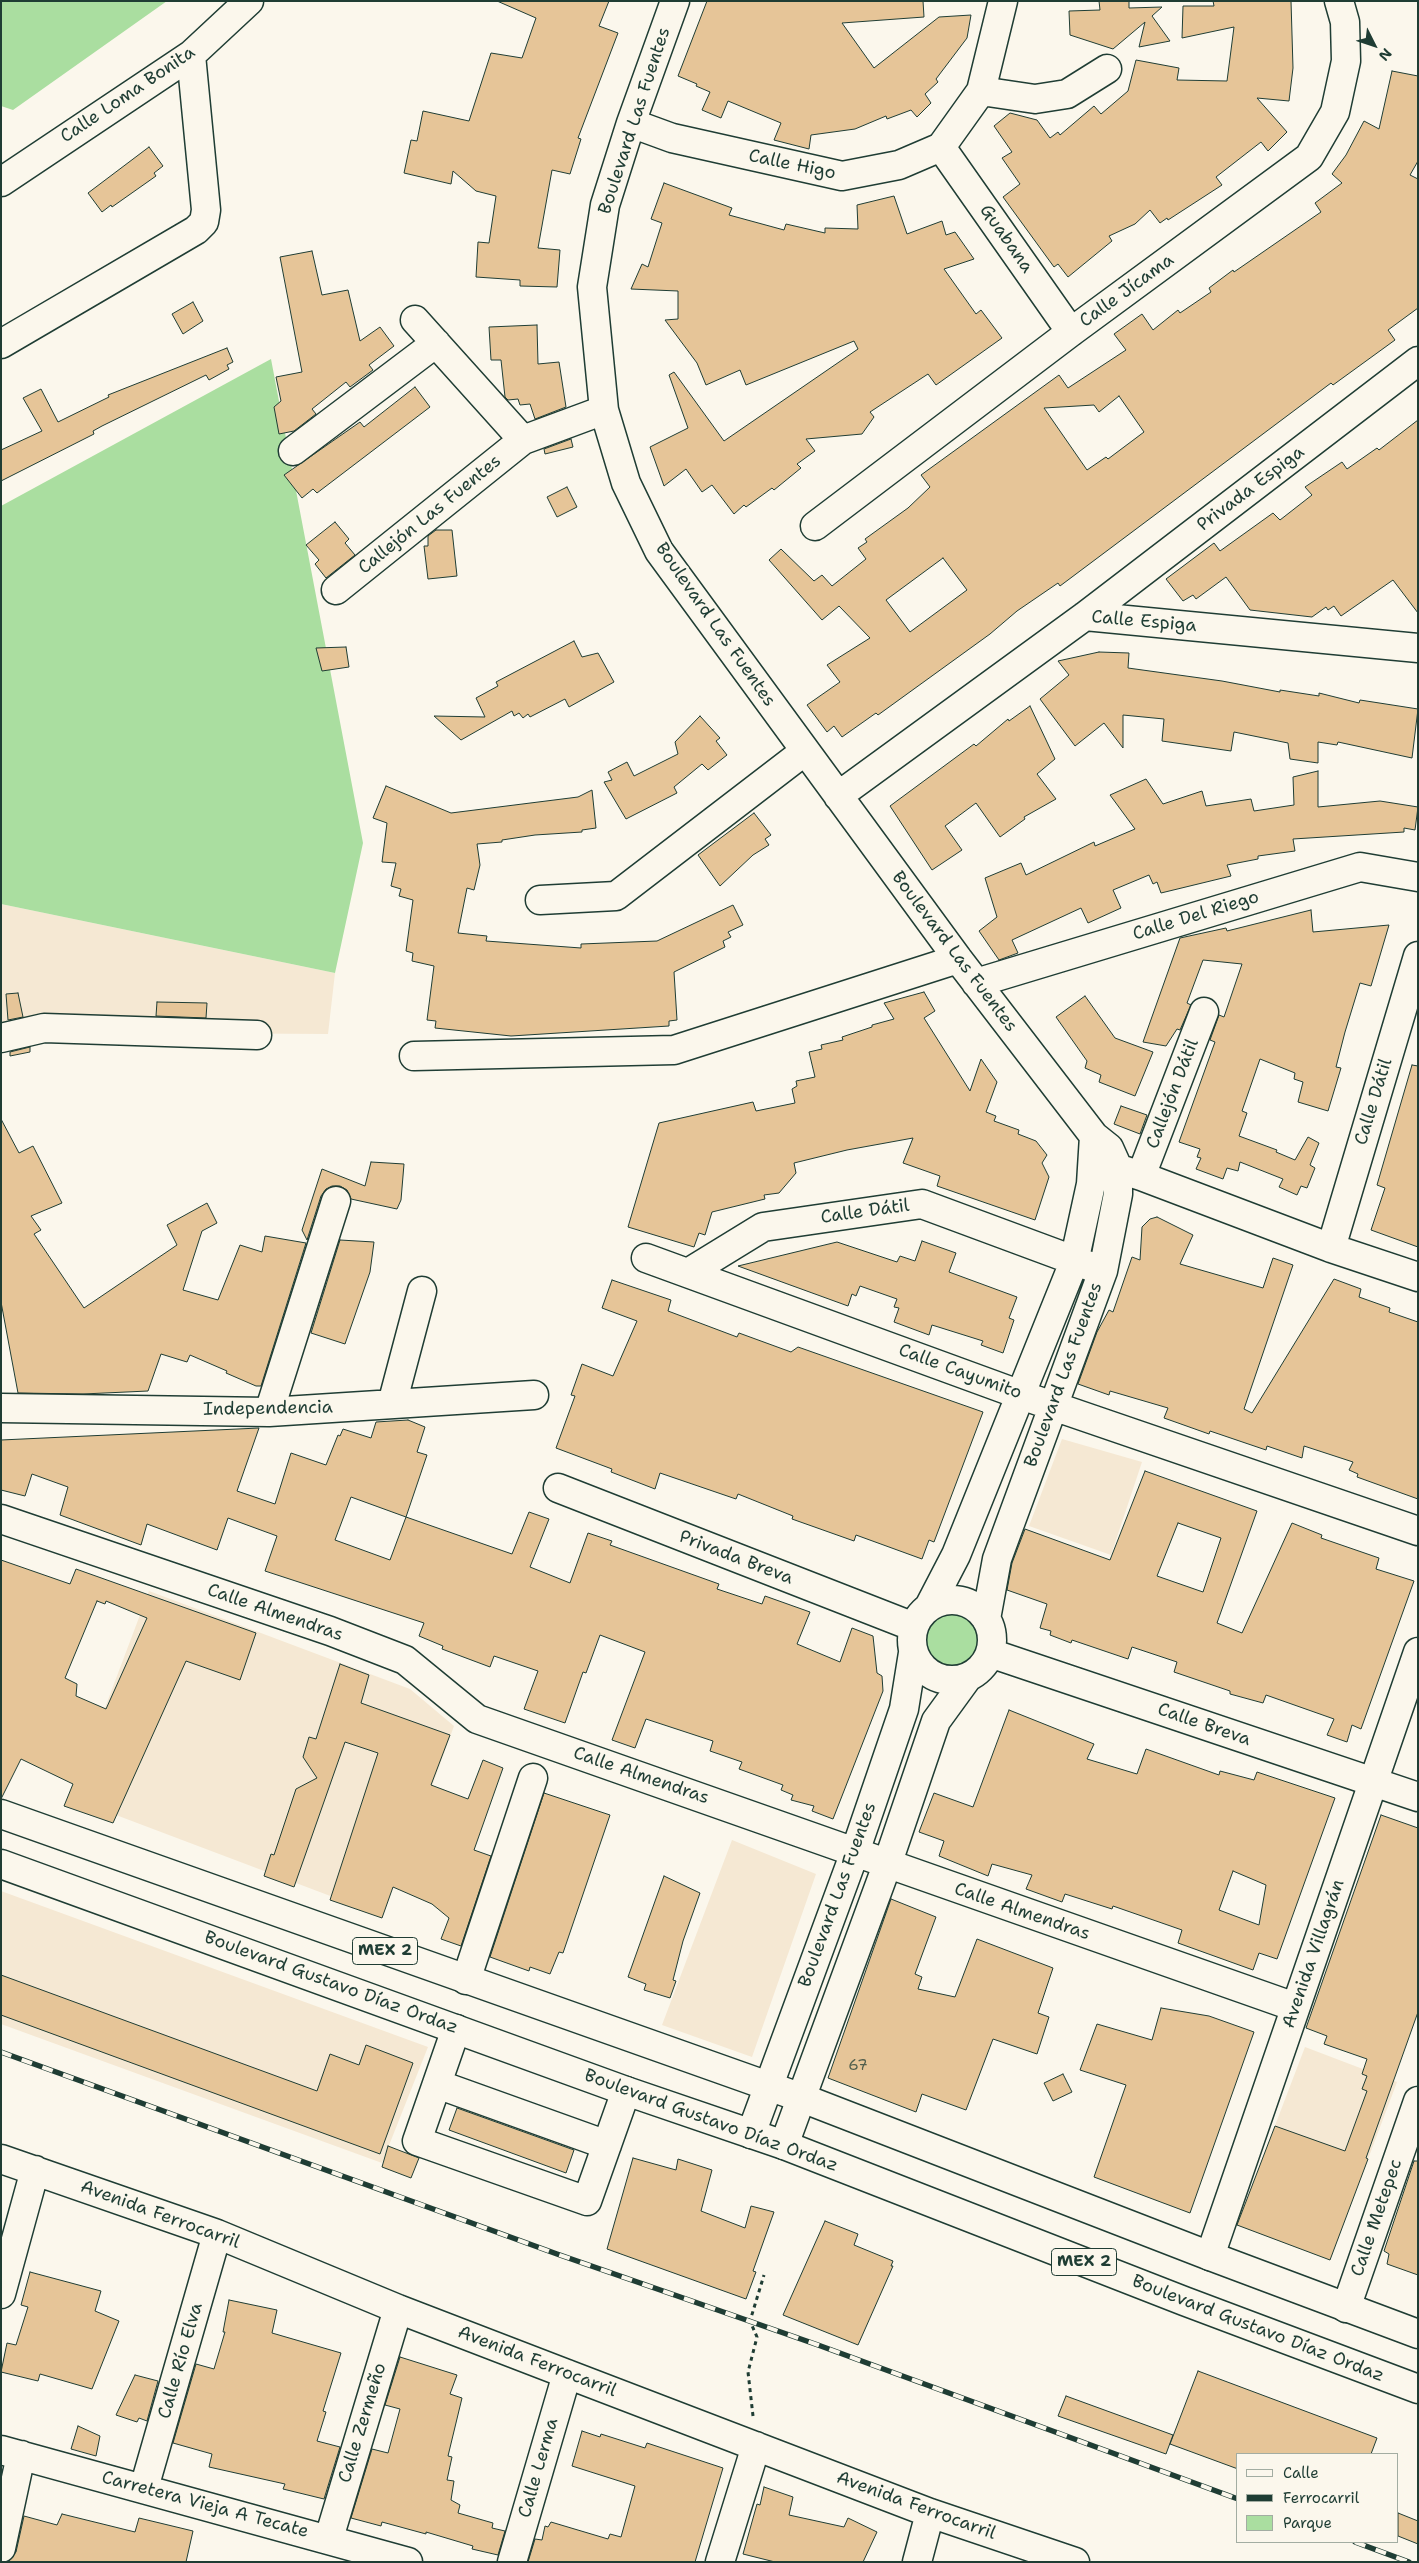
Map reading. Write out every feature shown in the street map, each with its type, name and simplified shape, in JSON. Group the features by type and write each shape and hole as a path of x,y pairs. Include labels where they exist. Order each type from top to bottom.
{"street":[{"name":"Calle Loma Bonita","path":"1,182 191,55 249,1"},
{"name":"Boulevard Las Fuentes","path":"675,1 631,123 605,205 592,287 604,410 626,483 659,551 958,959 1112,1160 1118,1194 1103,1271 1052,1405 997,1559 986,1619"},
{"path":"941,147 981,91 1003,1"},
{"name":"Calle Jícama","path":"815,526 1071,332 1309,156 1335,112 1346,61 1345,22 1338,1"},
{"path":"1,344 196,230 204,222 206,210 191,55"},
{"path":"981,91 1035,99 1067,94 1107,70"},
{"name":"Calle Higo","path":"631,123 672,138 842,176 899,165 941,147"},
{"name":"Guabana","path":"941,147 1071,332"},
{"path":"415,320 523,440"},
{"path":"293,451 436,342"},
{"name":"Privada Espiga","path":"1085,616 1418,361"},
{"name":"Callejón Las Fuentes","path":"336,590 523,440 604,410"},
{"name":"Calle Espiga","path":"838,796 1085,616 1418,648"},
{"path":"1391,644 1418,626"},
{"path":"540,900 616,896 805,751"},
{"name":"Calle Del Riego","path":"976,983 1360,867 1418,877"},
{"name":"Calle Dátil","path":"1331,1248 1418,956"},
{"path":"414,1056 674,1050 958,959"},
{"name":"Callejón Dátil","path":"1112,1160 1204,1012"},
{"path":"1,1038 44,1028 258,1035"},
{"path":"1112,1160 1331,1248 1418,1277"},
{"name":"Boulevard Las Fuentes","path":"751,2134 855,1852 904,1709 919,1629 956,1555 1074,1262 1091,1184 1112,1160"},
{"path":"269,1412 336,1201"},
{"name":"Calle Dátil","path":"688,1273 763,1227 922,1204 1074,1262 1103,1271"},
{"name":"Calle Cayumito","path":"646,1258 1021,1395 1418,1531"},
{"path":"392,1404 422,1291"},
{"name":"Independencia","path":"1,1408 269,1412 534,1395"},
{"name":"Privada Breva","path":"558,1488 919,1629"},
{"name":"Calle Almendras","path":"1,1519 330,1631 405,1660 477,1719 855,1852 887,1865 1295,2007"},
{"path":"941,1601 960,1601 978,1609 986,1619 992,1642 990,1653 982,1667 968,1677 955,1680 936,1677 919,1665 919,1629 941,1601"},
{"name":"Avenida Villagrán","path":"1210,2256 1418,1652"},
{"name":"Calle Breva","path":"990,1653 1418,1797"},
{"name":"Boulevard Las Fuentes","path":"784,2146 887,1865 936,1721 968,1677"},
{"path":"466,1980 533,1778"},
{"name":"MEX 2","path":"1,1814 802,2098 1210,2256 1418,2334"},
{"name":"Boulevard Gustavo Díaz Ordaz","path":"1,1864 626,2091 784,2146 1184,2301 1418,2389"},
{"path":"456,2029 417,2141 588,2201 626,2091"},
{"path":"436,2084 607,2145"},
{"name":"Calle Metepec","path":"1346,2308 1418,2101"},
{"name":"Avenida Ferrocarril","path":"1,2159 217,2234 398,2309 567,2374 930,2512 1075,2562"},
{"path":"1,2294 34,2170"},
{"name":"Calle Río Elva","path":"144,2488 217,2234"},
{"name":"Calle Zermeño","path":"329,2538 398,2309"},
{"name":"Calle Lerma","path":"512,2562 567,2374"},
{"path":"720,2562 756,2446"},
{"path":"1,2548 11,2453"},
{"name":"Carretera Vieja A Tecate","path":"11,2453 329,2538 398,2561"},
{"path":"917,2562 930,2512"}],"path":[{"path":"756,2446 748,2372 757,2338 750,2321 764,2275"}],"shaded area":[{"path":"1,904 335,973 328,1034 1,1032"},
{"path":"1062,1439 1142,1462 1111,1555 1029,1526"},
{"path":"149,1591 410,1689 454,1726 423,1811 333,1897 71,1798"},
{"path":"732,1840 816,1874 752,2057 662,2025"},
{"path":"1,1891 428,2047 382,2163 1,2024"},
{"path":"1305,2047 1397,2082 1330,2260 1237,2225"}],"green space":[{"path":"1,1 167,1 13,110 1,106"},
{"path":"271,359 363,843 335,973 1,904 1,506"},
{"path":"952,1609 964,1611 974,1618 981,1628 983,1640 981,1652 974,1662 964,1669 952,1671 940,1669 930,1662 923,1652 921,1640 923,1628 930,1618 940,1611"}],"building":[{"path":"497,1 609,1 599,26 618,33 578,138 581,139 570,174 552,170 538,248 560,250 557,287 520,286 520,280 476,277 478,242 489,243 496,196 476,191 453,171 451,184 404,173 411,140 417,141 423,111 469,121 491,53 522,58 536,18"},
{"path":"707,1 923,1 924,17 842,23 874,68 939,17 971,15 967,38 936,79 938,82 925,94 931,103 917,117 911,110 887,119 886,116 855,129 811,135 809,149 774,140 781,123 728,101 721,118 702,110 710,92 678,76"},
{"path":"1099,1 1129,1 1129,8 1162,7 1152,16 1170,41 1139,47 1145,22 1113,49 1070,35 1069,11 1100,10"},
{"path":"1213,1 1291,1 1293,68 1289,101 1257,98 1287,132 1268,151 1261,142 1216,177 1222,185 1168,220 1167,218 1160,223 1150,210 1135,224 1109,236 1112,241 1068,277 1058,264 1054,267 1003,197 1020,184 1002,158 1012,152 994,126 1010,113 1037,120 1050,138 1058,132 1060,135 1094,106 1101,114 1128,91 1136,60 1179,68 1177,80 1227,81 1234,27 1182,38 1183,6 1214,6"},
{"path":"1392,71 1418,76 1418,161 1410,175 1418,179 1418,308 1388,330 1395,340 1333,385 1331,383 1060,586 1058,583 1017,611 990,634 878,715 876,713 842,737 834,726 827,732 807,705 840,682 827,665 870,638 839,606 822,620 769,560 781,549 814,581 822,575 832,586 866,559 858,548 867,542 865,539 908,508 930,487 921,475 1059,375 1068,388 1126,350 1114,334 1142,314 1153,330 1178,310 1180,313 1211,292 1209,288 1233,270 1234,272 1321,212 1315,203 1342,183 1332,174 1346,155 1364,121 1379,129","holes":["1119,396 1144,432 1108,459 1106,457 1087,470 1044,408 1094,405 1099,412","943,558 967,590 910,632 886,600"]},
{"path":"149,147 163,166 154,173 156,176 102,212 88,193"},
{"path":"664,183 732,208 729,215 784,230 786,224 825,233 825,228 858,229 857,205 894,196 907,234 942,221 946,235 955,232 974,259 944,269 976,314 981,310 1002,338 936,385 928,374 870,412 874,417 862,434 806,439 815,451 797,464 801,468 774,490 772,488 746,507 744,505 734,514 712,485 702,492 686,469 664,486 650,447 688,428 669,375 674,372 724,441 858,349 854,341 746,385 740,370 706,385 697,363 665,320 678,319 678,291 631,289 642,264 648,267 662,223 651,219"},
{"path":"312,251 322,295 348,290 360,341 380,327 394,346 369,365 373,370 350,387 346,382 312,409 316,414 294,431 279,434 274,407 281,401 276,377 302,372 280,257"},
{"path":"193,302 203,321 183,334 172,314"},
{"path":"537,325 538,364 559,362 566,407 535,419 530,404 520,405 518,399 508,400 505,397 501,360 491,360 489,327"},
{"path":"227,348 233,362 227,365 229,369 209,380 206,375 102,426 93,431 94,434 1,481 1,450 42,431 23,398 41,389 58,422 109,397 108,395"},
{"path":"415,387 430,407 317,493 313,489 302,498 284,475 360,422 364,427"},
{"path":"1418,420 1418,613 1393,580 1341,616 1334,606 1328,610 1326,607 1312,617 1250,610 1226,577 1196,599 1193,595 1183,601 1166,579 1214,543 1220,551 1273,513 1280,520 1312,495 1305,487 1342,462 1347,469 1377,448 1379,450"},
{"path":"571,439 573,447 545,454 544,449"},
{"path":"567,487 577,507 557,517 547,497"},
{"path":"335,522 349,539 345,543 355,555 326,578 315,564 319,560 306,545"},
{"path":"436,530 452,530 457,576 428,579 424,546 428,546 428,536"},
{"path":"574,641 582,657 598,653 614,682 569,707 565,699 530,717 528,714 523,718 519,713 514,716 512,711 461,740 434,716 485,717 476,698 498,686 496,682"},
{"path":"346,647 349,667 322,671 316,648"},
{"path":"1099,652 1129,653 1128,668 1222,681 1280,692 1280,690 1319,696 1319,693 1359,703 1360,700 1418,709 1412,758 1338,742 1337,745 1318,742 1318,763 1290,759 1288,743 1234,732 1231,751 1162,741 1164,719 1123,715 1123,748 1104,723 1075,746 1040,699 1069,675 1058,661"},
{"path":"1030,706 1055,759 1037,774 1056,799 1024,817 1025,819 1000,837 976,803 945,826 962,850 932,870 890,806 974,744 976,746 1008,719 1009,721"},
{"path":"700,716 720,738 716,741 727,755 708,770 702,764 674,787 677,793 626,819 604,782 612,780 608,772 627,762 634,776 678,754 675,742"},
{"path":"1318,771 1318,807 1380,801 1418,807 1415,830 1404,828 1404,832 1293,839 1295,851 1258,856 1258,859 1227,865 1231,876 1161,893 1157,882 1153,884 1149,875 1113,890 1121,908 1088,923 1081,908 1012,940 1018,953 999,960 979,931 997,917 985,878 1021,863 1026,875 1094,842 1095,846 1135,829 1110,795 1146,779 1163,804 1202,791 1206,806 1251,799 1254,811 1294,805 1293,777"},
{"path":"386,786 451,813 578,797 592,790 596,828 582,830 582,832 535,835 502,840 502,842 477,844 480,865 474,890 467,888 458,933 487,936 486,941 581,948 581,944 657,941 733,905 743,925 728,932 731,937 723,941 725,947 674,972 677,1020 669,1021 669,1026 511,1036 435,1028 436,1021 427,1020 434,966 412,961 413,953 406,951 413,900 399,896 401,889 391,886 396,863 382,862 387,823 373,818"},
{"path":"754,813 771,835 765,839 769,845 753,855 720,886 698,855"},
{"path":"1311,910 1313,932 1389,925 1371,986 1360,983 1336,1067 1341,1068 1328,1111 1298,1102 1303,1082 1294,1079 1295,1073 1260,1059 1242,1111 1247,1113 1239,1136 1277,1150 1276,1152 1295,1160 1308,1137 1319,1143 1310,1165 1315,1168 1307,1188 1301,1186 1297,1195 1279,1187 1283,1179 1240,1162 1238,1171 1227,1168 1223,1179 1196,1169 1201,1158 1197,1157 1200,1149 1179,1142 1215,1042 1210,1040 1219,1015 1224,1017 1242,964 1203,960 1187,1003 1191,1005 1180,1030 1177,1029 1166,1046 1143,1042 1180,938 1226,928 1227,931"},
{"path":"924,992 935,1011 924,1018 970,1091 981,1059 997,1082 986,1112 996,1116 994,1121 1019,1130 1018,1134 1036,1141 1047,1155 1042,1163 1049,1177 1035,1220 937,1186 940,1176 903,1163 913,1138 847,1150 794,1163 796,1173 779,1193 764,1195 765,1199 712,1212 705,1235 699,1233 694,1247 628,1227 659,1123 753,1102 756,1111 795,1103 792,1089 797,1086 796,1081 815,1077 809,1052 822,1049 821,1045 843,1040 842,1037 872,1027 872,1025 894,1019 884,1003"},
{"path":"18,993 23,1017 8,1020 6,994"},
{"path":"1085,996 1115,1038 1153,1052 1135,1096 1099,1082 1101,1075 1085,1068 1087,1061 1056,1017"},
{"path":"157,1002 207,1003 206,1018 156,1016"},
{"path":"30,1047 30,1052 10,1056 10,1052"},
{"path":"1412,1065 1418,1066 1418,1247 1371,1230 1385,1188 1377,1185"},
{"path":"1121,1106 1147,1115 1140,1134 1114,1124"},
{"path":"1,1119 19,1153 33,1146 62,1203 31,1216 41,1230 34,1234 84,1308 177,1245 167,1225 207,1203 217,1223 202,1231 183,1290 218,1300 240,1245 262,1252 265,1236 306,1243 261,1386 256,1386 226,1373 227,1371 190,1355 187,1362 161,1354 148,1391 83,1394 18,1393 1,1302"},
{"path":"371,1162 404,1164 401,1200 397,1209 351,1199 347,1190 340,1186 332,1186 326,1189 321,1196 307,1240 302,1230 322,1169 365,1186"},
{"path":"1157,1217 1193,1235 1180,1264 1263,1288 1273,1258 1293,1265 1244,1409 1252,1413 1334,1279 1361,1289 1359,1297 1390,1308 1389,1312 1418,1322 1418,1499 1357,1477 1358,1474 1349,1470 1353,1462 1304,1446 1302,1458 1267,1446 1266,1450 1210,1431 1209,1434 1164,1418 1168,1408 1110,1391 1109,1395 1078,1384 1097,1332 1109,1310 1113,1312 1132,1257 1140,1260 1142,1227 1150,1219"},
{"path":"340,1240 374,1242 370,1272 345,1344 311,1333"},
{"path":"922,1241 956,1253 949,1272 1017,1297 1009,1318 1014,1320 1003,1353 981,1345 983,1341 932,1325 929,1335 894,1322 899,1308 894,1307 897,1299 860,1286 856,1296 852,1294 848,1306 738,1266 837,1242 897,1262 900,1256 915,1261"},
{"path":"612,1280 671,1300 668,1311 737,1337 739,1333 791,1352 798,1347 983,1412 934,1542 929,1540 922,1559 856,1535 854,1541 792,1519 793,1516 738,1494 736,1499 660,1473 655,1489 611,1472 612,1469 556,1448 575,1396 571,1395 582,1364 613,1376 637,1321 602,1308"},
{"path":"408,1420 425,1427 417,1452 427,1455 406,1517 512,1554 529,1512 549,1519 530,1567 570,1583 588,1533 612,1541 610,1545 719,1584 717,1589 762,1604 765,1596 810,1612 797,1644 840,1662 852,1628 873,1636 877,1673 882,1676 883,1691 833,1819 812,1811 814,1806 791,1800 793,1795 781,1790 783,1785 739,1769 742,1762 710,1751 713,1741 646,1719 635,1748 612,1740 645,1652 600,1635 586,1673 583,1672 565,1723 524,1709 538,1671 494,1656 490,1667 442,1649 443,1646 419,1636 424,1623 265,1571 277,1536 228,1518 217,1550 147,1524 141,1545 60,1515 68,1487 32,1474 25,1496 1,1490 1,1440 259,1428 237,1491 275,1504 291,1453 326,1465 338,1435 340,1436 343,1429 371,1438 376,1422","holes":["351,1497 406,1517 390,1560 335,1540"]},
{"path":"1145,1471 1257,1511 1217,1623 1242,1633 1292,1523 1322,1535 1321,1538 1379,1558 1376,1569 1414,1581 1361,1729 1352,1725 1347,1742 1327,1735 1334,1719 1266,1695 1263,1703 1230,1694 1230,1691 1174,1672 1177,1662 1132,1647 1128,1659 1072,1640 1071,1643 1050,1635 1051,1631 1040,1628 1047,1604 1007,1590 1012,1563 1025,1529 1110,1560","holes":["1178,1523 1221,1538 1203,1592 1157,1576"]},
{"path":"1,1560 70,1584 76,1569 256,1633 240,1680 186,1661 113,1823 64,1806 73,1784 21,1759 1,1799","holes":["97,1601 105,1604 106,1601 147,1618 106,1709 76,1696 77,1684 65,1678"]},
{"path":"340,1664 369,1675 361,1703 450,1735 431,1785 468,1799 483,1760 503,1768 474,1850 491,1856 461,1946 441,1939 449,1918 432,1904 393,1887 382,1918 330,1900 378,1753 345,1742 294,1887 264,1876 271,1854 274,1855 296,1789 317,1778 303,1757 309,1737 316,1739"},
{"path":"1009,1710 1094,1744 1087,1759 1137,1774 1146,1749 1219,1775 1220,1771 1254,1780 1257,1772 1335,1798 1277,1959 1259,1953 1253,1970 1178,1943 1182,1930 1113,1906 1112,1909 1065,1894 1062,1902 1026,1889 1032,1875 992,1864 988,1876 939,1856 944,1841 919,1832 934,1793 973,1807","holes":["1233,1871 1266,1885 1259,1925 1219,1910"]},
{"path":"544,1793 610,1815 563,1953 559,1952 550,1974 530,1967 529,1971 490,1957"},
{"path":"1381,1815 1418,1828 1418,2012 1366,2158 1368,2159 1330,2260 1237,2225 1275,2126 1345,2151 1367,2091 1362,2089 1367,2076 1362,2074 1367,2059 1324,2044 1327,2036 1306,2028"},
{"path":"664,1876 700,1893 683,1941 673,1980 676,1981 670,1998 644,1990 646,1984 628,1977"},
{"path":"891,1899 936,1917 915,1974 922,1977 918,1989 955,1997 977,1939 1053,1968 1038,2013 1049,2017 1037,2054 993,2039 966,2110 922,2094 916,2112 828,2078"},
{"path":"1,1975 317,2091 330,2054 359,2065 366,2045 413,2063 380,2154 1,2015"},
{"path":"1161,2008 1209,2016 1254,2032 1190,2213 1094,2177 1126,2085 1080,2070 1097,2024 1152,2040"},
{"path":"1063,2074 1072,2092 1053,2101 1044,2083"},
{"path":"457,2108 574,2150 566,2173 449,2130"},
{"path":"388,2146 419,2158 411,2178 382,2167"},
{"path":"633,2158 676,2170 678,2159 712,2170 701,2211 745,2228 751,2206 774,2212 753,2271 756,2272 746,2299 607,2249"},
{"path":"1414,2161 1418,2161 1418,2275 1387,2264 1389,2254 1384,2251"},
{"path":"825,2221 858,2234 854,2245 893,2261 891,2266 893,2266 858,2345 783,2315"},
{"path":"30,2272 101,2291 95,2311 119,2321 92,2389 40,2374 38,2381 1,2372 7,2343 16,2345 28,2307 21,2305"},
{"path":"229,2300 277,2310 272,2333 341,2353 323,2411 326,2412 317,2441 340,2447 324,2499 283,2489 285,2484 209,2467 212,2454 173,2443 196,2364 214,2369 225,2332 223,2332"},
{"path":"400,2357 457,2375 450,2394 462,2398 448,2456 452,2457 447,2480 454,2481 451,2500 460,2505 458,2513 493,2523 492,2528 505,2531 498,2555 472,2549 473,2546 426,2532 426,2534 382,2522 381,2526 351,2518 372,2449 388,2453 400,2409 385,2405"},
{"path":"1198,2371 1377,2438 1371,2453 1236,2453 1236,2468 1170,2444"},
{"path":"135,2375 158,2381 147,2421 139,2418 137,2422 116,2415"},
{"path":"1066,2396 1173,2435 1166,2454 1058,2416"},
{"path":"78,2426 100,2436 96,2456 71,2449"},
{"path":"582,2431 600,2437 601,2434 645,2448 647,2443 723,2468 695,2562 528,2562 535,2539 542,2540 545,2526 548,2527 551,2522 608,2539 610,2534 621,2537 635,2486 572,2466"},
{"path":"764,2487 793,2497 789,2515 844,2527 848,2518 877,2532 863,2562 775,2562 743,2554 757,2504 760,2505"},
{"path":"1399,2513 1418,2521 1418,2544 1399,2536"},
{"path":"62,2514 135,2532 139,2518 193,2531 186,2562 8,2562 16,2552 24,2516 57,2525"}],"railway":[{"path":"1,2052 557,2254 818,2345 1236,2498"},
{"path":"1358,2543 1409,2562"}]}
